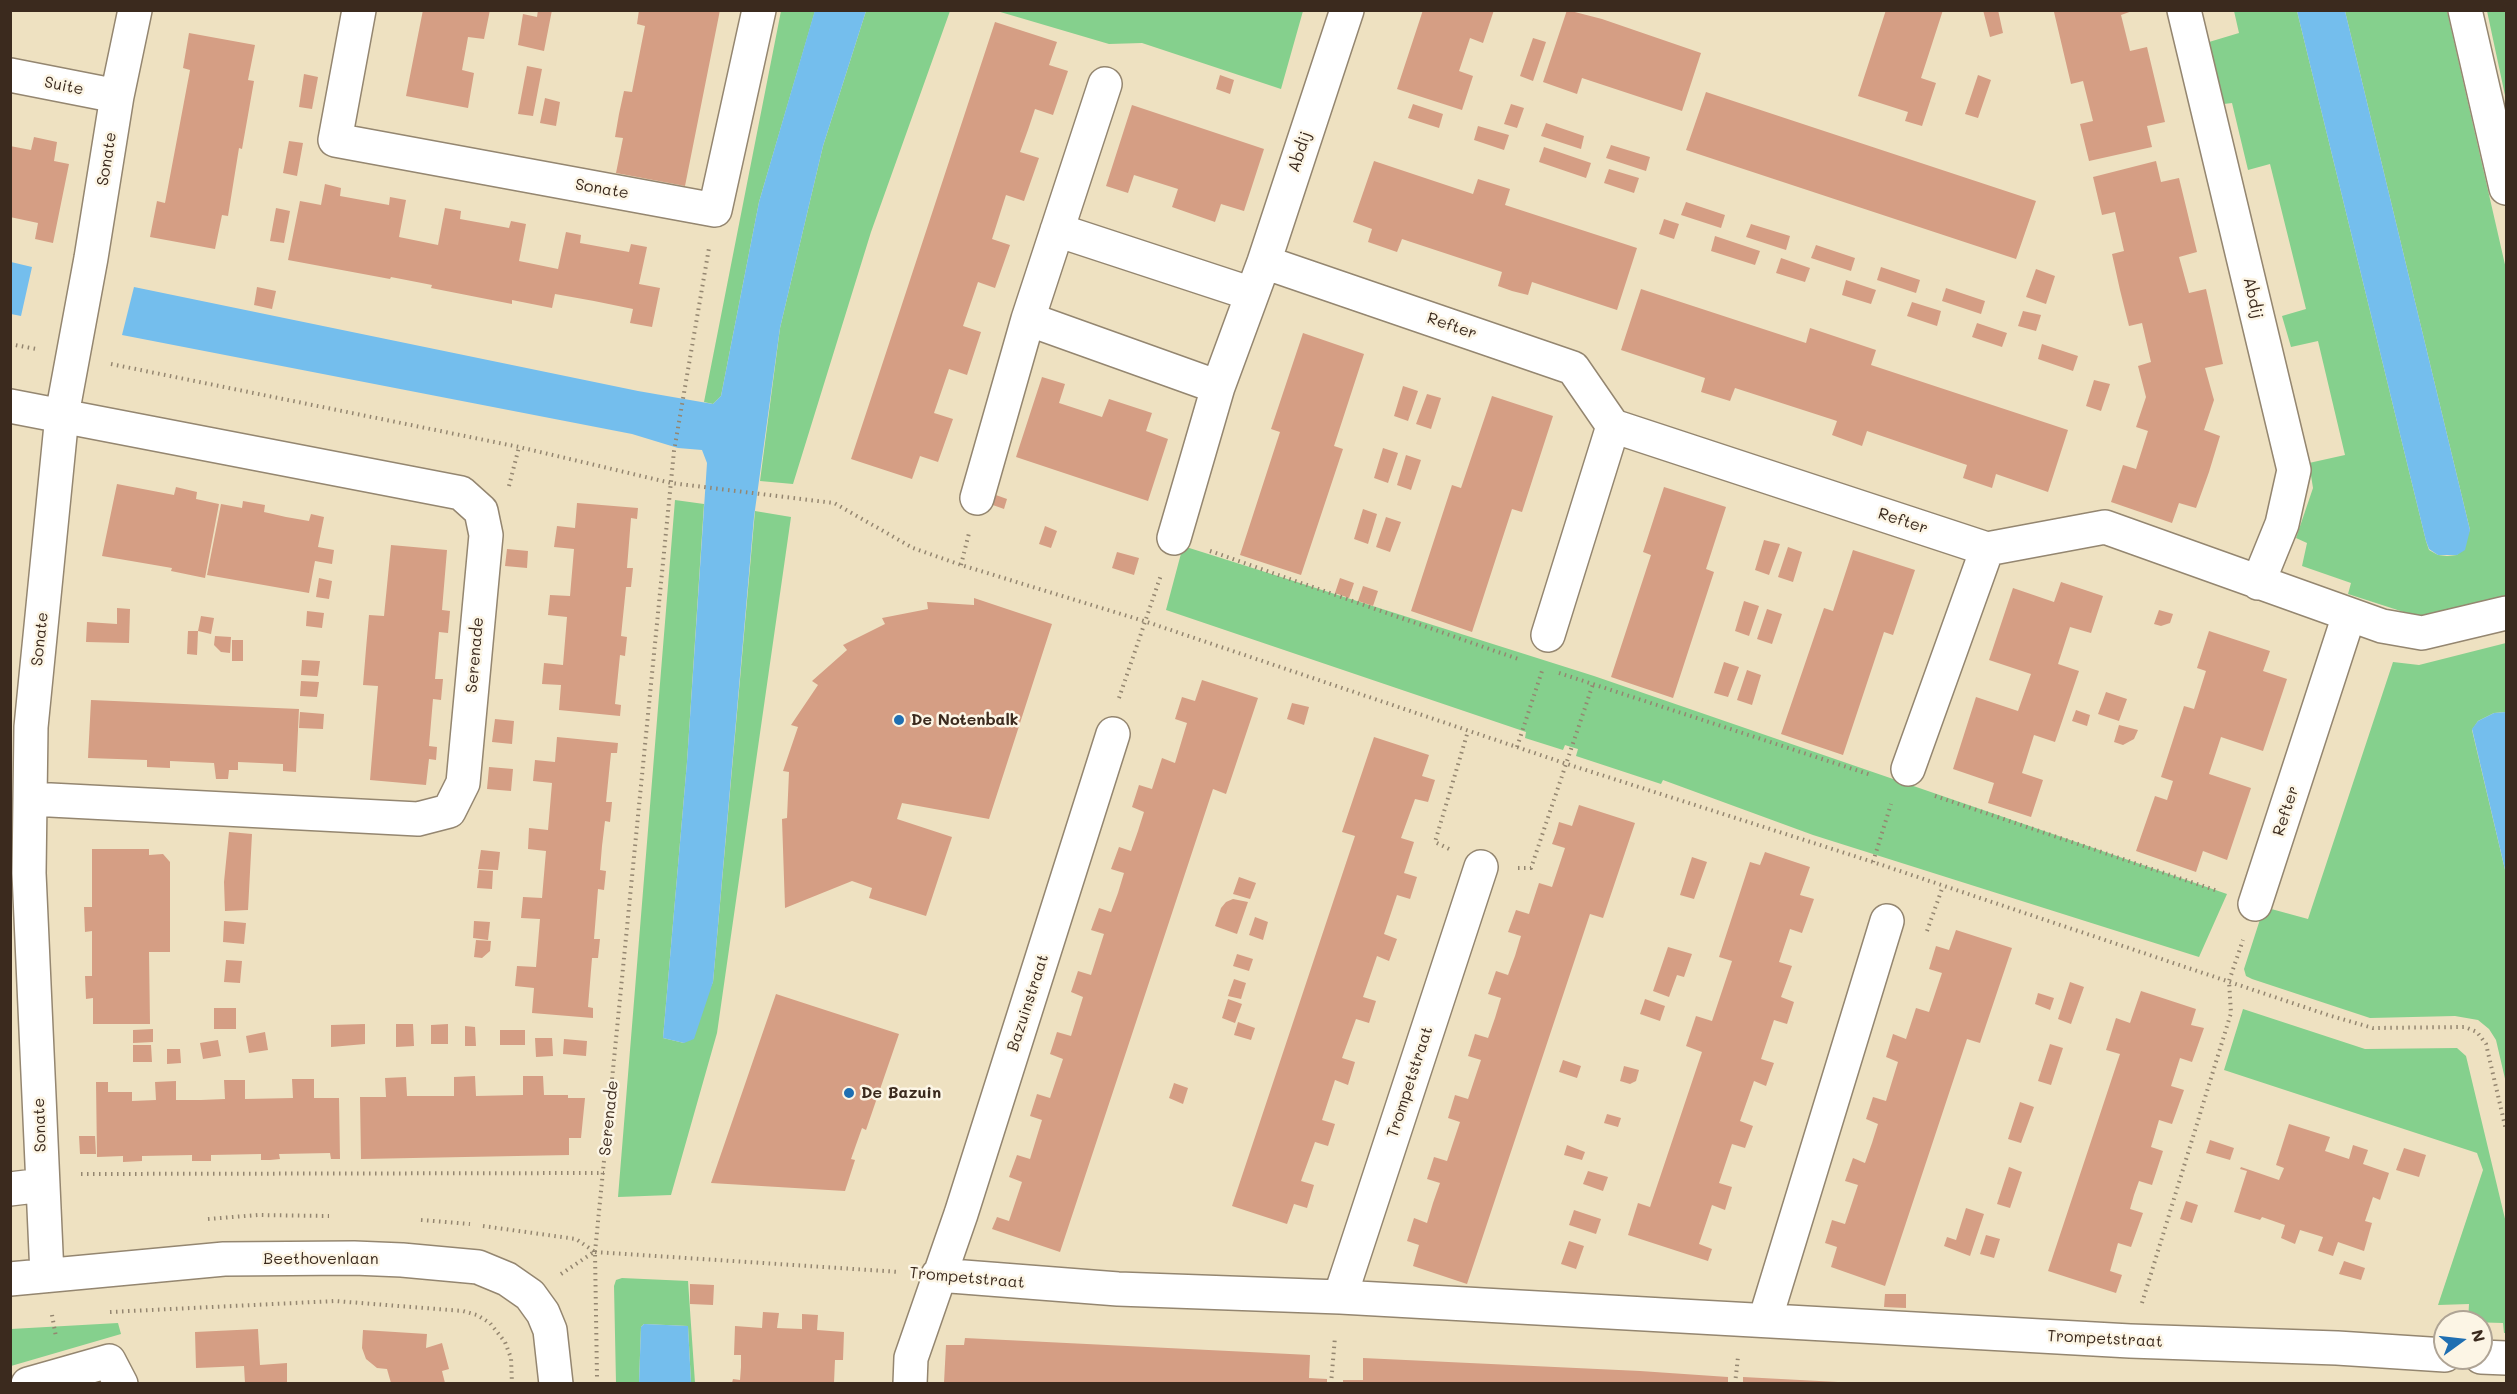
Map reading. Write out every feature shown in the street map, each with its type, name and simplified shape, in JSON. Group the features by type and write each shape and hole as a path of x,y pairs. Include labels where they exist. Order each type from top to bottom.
{"street":[{"name":"Sonate","path":"47,1275 43,1185 20,874 31,800 21,727 62,415 92,258 117,96 135,10"},
{"name":"Sonate","path":"358,10 335,140 715,210"},
{"path":"715,210 759,10"},
{"name":"Abdij","path":"1174,538 1218,387 1264,262 1347,10"},
{"name":"Abdij","path":"2184,10 2294,470 2282,524 2258,584"},
{"path":"2465,10 2506,188"},
{"name":"Suite","path":"10,75 117,96"},
{"path":"977,498 1028,319 1106,84"},
{"path":"1057,230 1252,294"},
{"name":"Refter","path":"1264,262 1573,368 1613,426 1988,549 2105,527 2258,584 2382,626 2422,633 2506,613"},
{"path":"1028,319 1218,387"},
{"name":"Serenade","path":"10,406 461,493 482,511 486,535 463,783 449,811 418,819 31,800"},
{"path":"1548,635 1613,426"},
{"path":"1903,776 1988,549"},
{"name":"Refter","path":"2255,904 2349,615"},
{"name":"Bazuinstraat","path":"910,1383 912,1358 938,1275 961,1214 1113,734"},
{"name":"Trompetstraat","path":"1340,1297 1481,867"},
{"path":"1765,1320 1887,921"},
{"path":"10,1189 43,1185"},
{"name":"Beethovenlaan","path":"10,1279 235,1259 364,1259 478,1267 507,1279 530,1295 543,1313 549,1330 556,1383"},
{"name":"Trompetstraat","path":"938,1275 1118,1289 1340,1297 2130,1341 2337,1348 2433,1354"},
{"path":"28,1383 109,1361 121,1383"}],"path":[{"name":"Serenade","path":"595,1252 674,451 715,210"},
{"path":"72,356 519,447 671,483 834,503 913,548 961,565 1144,621 1567,764 1873,862 2373,1028 2465,1027 2477,1032 2486,1044 2506,1130"},
{"path":"1113,734 1113,717 1174,538 1543,668 1903,776 2255,904"},
{"path":"1517,747 1543,668 1548,635"},
{"path":"1468,731 1435,842 1481,867 1531,868 1593,684"},
{"path":"1873,862 1903,776"},
{"path":"2130,1341 2230,1014 2229,981"},
{"path":"43,1185 81,1174 604,1173"},
{"name":"Trompetstraat","path":"595,1252 938,1275"},
{"path":"47,1275 62,1374"},
{"path":"1331,1383 1340,1297"},
{"path":"99,1312 335,1301 463,1311 477,1315 490,1323 505,1342 511,1358 512,1383"},
{"path":"42,1315 64,1314"}],"green space":[{"path":"781,11 815,11 759,202 721,396 713,404 704,402"},
{"path":"866,11 950,11 871,232 793,484 760,481 780,328 823,146"},
{"path":"997,11 1303,11 1281,89 1142,43 1109,44"},
{"path":"2234,11 2297,11 2426,541 2429,550 2438,555 2447,556 2457,555 2470,530 2345,11 2447,11 2506,269 2506,595 2423,616 2413,615 2348,594 2351,583 2302,566 2307,543 2296,538 2313,488 2309,463 2345,455 2318,341 2291,347 2282,316 2306,309 2270,164 2248,170 2232,103 2224,104 2209,42 2239,33"},
{"path":"2487,11 2506,11 2506,100"},
{"path":"675,500 704,504 687,762 663,1038 684,1043 713,982 755,511 791,517 717,1033 671,1195 618,1197"},
{"path":"1183,546 1594,676 2227,894 2199,957 1813,835 1663,780 1661,784 1576,756 1578,749 1565,745 1563,750 1525,738 1526,732 1166,610"},
{"path":"2506,643 2506,712 2494,713 2478,721 2472,730 2506,874 2506,1083 2496,1040 2489,1029 2478,1020 2455,1016 2370,1018 2252,979 2246,976 2244,969 2264,907 2308,919 2393,662 2419,665"},
{"path":"2243,1009 2365,1049 2457,1048 2466,1056 2506,1223 2506,1333 2504,1333 2503,1323 2493,1323 2493,1310 2469,1310 2469,1304 2438,1305 2483,1170 2477,1153 2224,1070"},
{"path":"622,1278 688,1281 695,1383 691,1383 688,1326 644,1324 641,1327 639,1383 616,1383 614,1286 616,1280"},
{"path":"118,1323 121,1334 11,1366 11,1329"}],"water":[{"path":"815,10 866,11 823,146 780,328 754,517 713,982 694,1039 684,1043 663,1038 687,762 707,463 702,450 678,448 632,434 122,335 134,287 638,391 713,404 721,396 759,202"},
{"path":"2297,11 2345,11 2470,530 2465,550 2457,555 2438,555 2429,549 2426,541"},
{"path":"11,262 32,267 21,316 11,314"},
{"path":"2506,712 2506,874 2472,729 2478,721 2494,713"},
{"path":"644,1324 688,1326 691,1383 639,1383 641,1327"}],"building":[{"path":"423,10 490,10 484,39 468,37 462,70 474,73 468,108 406,96"},
{"path":"538,10 552,10 544,51 518,45 523,14 537,17"},
{"path":"639,10 720,10 685,186 616,173 623,138 615,137 619,114 624,91 632,92 645,26 637,24"},
{"path":"1423,10 1494,10 1483,43 1470,38 1459,71 1473,76 1462,110 1397,89"},
{"path":"1567,10 1602,19 1701,53 1682,111 1582,78 1577,94 1543,82"},
{"path":"1886,10 1943,10 1921,78 1936,83 1922,126 1905,121 1908,112 1858,96"},
{"path":"1983,10 1998,10 2003,33 1990,37"},
{"path":"2061,10 2135,10 2121,15 2130,51 2147,47 2165,122 2147,126 2152,147 2089,161 2080,124 2093,121 2083,81 2071,84 2054,12"},
{"path":"995,22 1057,42 1049,65 1068,71 1053,115 1035,109 1020,152 1039,158 1024,201 1006,195 992,239 1010,245 995,288 978,282 963,326 981,332 967,375 949,369 934,413 953,419 938,462 920,456 912,479 851,459"},
{"path":"189,33 255,45 248,80 254,81 242,149 239,148 228,216 222,215 215,249 150,237 157,201 165,203 190,70 183,68"},
{"path":"1533,38 1546,42 1533,81 1520,76"},
{"path":"527,66 542,69 533,116 518,114"},
{"path":"304,74 318,77 312,109 299,107"},
{"path":"1220,75 1234,80 1230,94 1216,89"},
{"path":"1978,75 1991,80 1978,118 1965,114"},
{"path":"1706,92 2036,201 2016,259 1686,150"},
{"path":"545,98 560,102 556,126 540,123"},
{"path":"1413,104 1443,114 1439,128 1408,118"},
{"path":"1511,104 1524,108 1517,128 1504,124"},
{"path":"1132,105 1264,149 1244,211 1221,204 1215,222 1172,207 1178,189 1134,175 1128,193 1106,186"},
{"path":"1546,123 1584,136 1581,149 1541,136"},
{"path":"1478,126 1509,135 1504,150 1474,140"},
{"path":"34,137 57,142 54,161 69,164 53,243 35,239 38,223 10,217 10,146 31,150"},
{"path":"289,141 303,143 297,176 283,173"},
{"path":"1611,145 1650,157 1646,171 1606,158"},
{"path":"1544,147 1591,163 1586,178 1539,162"},
{"path":"1374,161 1473,194 1478,179 1510,189 1505,205 1637,248 1617,310 1532,282 1528,295 1512,291 1498,286 1502,272 1402,239 1397,252 1368,242 1372,229 1353,222"},
{"path":"2156,161 2161,182 2179,178 2197,252 2179,257 2189,293 2206,289 2223,364 2205,368 2214,400 2204,430 2220,436 2209,472 2196,508 2179,503 2172,523 2111,502 2123,465 2136,469 2148,431 2136,427 2146,397 2138,366 2151,362 2142,323 2129,326 2120,290 2112,254 2124,251 2115,212 2102,215 2093,177"},
{"path":"1609,169 1639,178 1634,193 1604,183"},
{"path":"325,184 341,188 340,196 389,205 390,197 406,200 399,237 438,245 445,208 461,211 460,219 509,228 511,221 526,224 519,261 558,269 566,232 581,235 580,243 629,252 631,244 647,247 639,284 660,288 652,327 630,323 633,309 594,301 555,294 552,308 512,300 512,304 431,288 432,285 288,260 300,201 321,205"},
{"path":"1686,202 1725,215 1721,228 1681,215"},
{"path":"276,208 290,211 284,243 270,241"},
{"path":"1664,219 1679,224 1674,239 1659,234"},
{"path":"1751,224 1790,236 1786,250 1746,237"},
{"path":"1715,236 1760,251 1755,265 1711,251"},
{"path":"1816,245 1855,258 1851,271 1811,258"},
{"path":"1781,258 1810,268 1805,282 1776,273"},
{"path":"1881,267 1920,280 1916,293 1877,280"},
{"path":"2036,269 2055,276 2046,304 2026,297"},
{"path":"1846,280 1876,290 1871,304 1842,295"},
{"path":"257,287 276,291 272,309 254,305"},
{"path":"1946,288 1985,301 1981,314 1942,301"},
{"path":"1641,289 1806,343 1810,328 1876,350 1871,365 2068,430 2048,492 1996,474 1992,488 1963,478 1967,465 1867,431 1862,446 1832,435 1837,421 1735,388 1730,401 1701,392 1705,378 1621,350"},
{"path":"1912,302 1941,311 1937,326 1907,316"},
{"path":"2023,311 2041,315 2036,331 2018,326"},
{"path":"1977,323 2007,333 2002,347 1972,337"},
{"path":"1303,333 1364,354 1334,446 1343,449 1301,575 1240,555 1280,432 1271,429"},
{"path":"2042,344 2078,356 2073,371 2038,359"},
{"path":"1042,377 1065,384 1059,403 1102,417 1109,399 1152,413 1146,431 1168,439 1148,501 1016,457"},
{"path":"2094,380 2110,384 2101,411 2086,406"},
{"path":"1403,386 1418,391 1408,421 1394,416"},
{"path":"1427,394 1441,398 1431,429 1416,424"},
{"path":"1492,396 1553,416 1522,512 1512,509 1472,632 1411,611 1452,485 1461,488"},
{"path":"1383,448 1398,453 1388,483 1374,478"},
{"path":"1406,455 1421,460 1411,490 1397,485"},
{"path":"117,484 174,495 176,487 197,492 196,499 219,504 205,578 171,571 172,568 102,556"},
{"path":"1664,487 1726,507 1706,569 1714,572 1673,698 1611,677 1651,555 1643,552"},
{"path":"993,494 1007,499 1004,509 990,504"},
{"path":"243,501 265,505 264,512 286,517 309,521 311,514 324,517 318,547 334,550 332,564 315,561 309,593 207,575 221,504 242,508"},
{"path":"577,503 638,508 637,519 631,518 627,568 633,568 631,587 626,587 621,636 627,637 625,656 620,655 615,704 621,705 620,716 559,710 561,685 542,684 544,663 563,665 567,617 548,615 550,595 570,596 574,549 554,547 557,526 575,528"},
{"path":"1363,509 1377,514 1368,544 1354,539"},
{"path":"1386,517 1401,522 1390,552 1376,547"},
{"path":"1045,526 1057,531 1051,548 1039,544"},
{"path":"1764,540 1780,544 1769,575 1755,570"},
{"path":"391,545 447,550 442,610 450,611 448,633 439,632 435,679 443,679 441,700 433,699 429,746 437,747 436,760 429,759 426,785 370,780 378,686 363,685 369,615 384,616"},
{"path":"1788,547 1802,552 1793,582 1778,577"},
{"path":"507,549 528,551 527,568 505,566"},
{"path":"1853,550 1915,570 1893,635 1884,632 1843,755 1781,734 1824,608 1833,611"},
{"path":"1117,552 1139,558 1134,575 1112,568"},
{"path":"319,578 332,581 329,599 316,597"},
{"path":"1340,578 1354,583 1349,598 1335,593"},
{"path":"2061,582 2103,596 2091,633 2070,627 2058,664 2079,671 2055,742 2034,735 2022,773 2043,780 2031,817 1988,803 1994,783 1953,769 1976,697 2018,711 2031,674 1989,660 2013,588 2054,602"},
{"path":"1363,586 1378,591 1373,606 1358,601"},
{"path":"974,598 1052,624 989,819 902,803 897,819 952,837 926,916 869,898 872,888 852,881 785,908 782,819 787,818 789,772 783,771 798,727 791,725 818,685 812,681 847,650 843,645 885,624 882,618 928,609 927,602 974,605"},
{"path":"1744,601 1759,606 1749,636 1735,631"},
{"path":"117,608 130,609 129,643 86,642 87,622 117,624"},
{"path":"1767,609 1782,614 1772,644 1757,639"},
{"path":"2159,610 2173,614 2170,623 2161,626 2154,624"},
{"path":"307,611 324,613 322,628 306,626"},
{"path":"201,616 214,618 211,634 198,631"},
{"path":"188,631 198,631 197,655 187,654"},
{"path":"2209,631 2270,651 2263,671 2287,679 2263,751 2221,737 2209,774 2251,788 2227,860 2203,851 2196,872 2136,851 2155,796 2167,800 2173,781 2161,777 2184,706 2194,709 2206,671 2197,668"},
{"path":"215,636 231,637 230,653 221,652 214,645"},
{"path":"232,640 243,640 243,661 232,661"},
{"path":"302,660 320,661 318,676 301,675"},
{"path":"1724,662 1739,667 1728,697 1714,693"},
{"path":"1747,670 1761,675 1752,705 1737,700"},
{"path":"1202,680 1258,698 1226,794 1213,789 1060,1252 992,1229 997,1217 1009,1221 1022,1182 1009,1177 1017,1155 1030,1159 1042,1120 1030,1116 1037,1094 1050,1098 1063,1059 1050,1054 1057,1032 1071,1036 1083,997 1071,992 1078,971 1091,975 1104,934 1091,930 1099,908 1111,912 1124,873 1111,869 1119,847 1131,851 1144,812 1132,807 1139,785 1152,789 1162,758 1175,763 1187,723 1175,719 1182,697 1195,701"},
{"path":"301,681 319,682 317,697 300,696"},
{"path":"2106,692 2127,699 2119,721 2098,714"},
{"path":"91,700 299,709 296,772 283,771 283,764 238,762 238,770 229,770 228,779 216,779 214,763 170,761 170,768 147,767 147,760 88,758"},
{"path":"1292,703 1309,707 1304,725 1287,719"},
{"path":"2076,710 2090,715 2087,726 2072,721"},
{"path":"300,712 324,714 323,729 299,728"},
{"path":"495,719 514,721 512,744 492,742"},
{"path":"2119,725 2138,730 2134,739 2123,745 2114,742"},
{"path":"557,737 618,743 617,753 611,753 606,802 612,802 610,822 605,821 602,846 600,870 606,871 604,890 598,889 594,939 600,939 598,958 592,958 588,1007 593,1008 593,1018 532,1013 534,988 515,986 517,966 536,967 540,919 521,918 523,897 542,898 546,851 528,849 529,828 548,830 552,783 533,781 535,760 555,762"},
{"path":"1374,737 1429,755 1422,776 1435,780 1428,802 1415,799 1401,838 1414,842 1404,873 1417,877 1410,899 1397,895 1384,934 1397,939 1389,961 1377,956 1363,997 1376,1001 1369,1023 1356,1019 1342,1058 1355,1062 1348,1085 1335,1080 1322,1120 1335,1124 1328,1146 1315,1142 1301,1181 1314,1185 1307,1208 1294,1204 1287,1224 1232,1206 1355,836 1342,832"},
{"path":"489,767 513,769 511,791 487,789"},
{"path":"1579,805 1635,823 1603,918 1590,914 1467,1284 1413,1266 1419,1245 1407,1241 1414,1218 1427,1223 1440,1183 1427,1179 1434,1157 1447,1161 1460,1122 1448,1118 1455,1095 1468,1099 1481,1060 1468,1056 1475,1034 1488,1038 1495,1018 1501,998 1488,994 1496,971 1508,975 1515,956 1521,936 1508,932 1516,910 1529,914 1539,883 1552,887 1565,848 1552,844 1559,822 1572,826"},
{"path":"229,832 252,834 248,910 225,911 224,882"},
{"path":"92,849 149,849 149,855 163,854 170,862 170,952 149,952 150,1024 93,1024 93,998 86,999 85,976 92,976 92,931 85,932 84,907 92,907"},
{"path":"481,850 500,852 498,870 478,869"},
{"path":"1765,852 1810,867 1800,895 1814,899 1802,933 1790,929 1779,962 1792,966 1781,997 1794,1002 1787,1024 1774,1020 1761,1059 1774,1063 1766,1086 1754,1081 1740,1121 1753,1126 1745,1148 1732,1144 1719,1183 1732,1187 1725,1210 1712,1205 1699,1244 1712,1249 1708,1261 1628,1235 1638,1203 1650,1207 1702,1052 1686,1046 1696,1016 1712,1021 1732,961 1719,957 1750,862 1760,865"},
{"path":"1692,857 1707,862 1694,899 1680,895"},
{"path":"479,870 493,871 492,889 477,888"},
{"path":"1239,877 1256,883 1250,899 1233,894"},
{"path":"1233,899 1248,902 1237,934 1215,926 1221,908"},
{"path":"1255,917 1268,922 1263,940 1249,935"},
{"path":"224,921 246,923 244,944 223,942"},
{"path":"474,921 490,922 488,940 473,938"},
{"path":"1956,930 2012,948 1980,1043 1967,1039 1885,1286 1831,1267 1837,1247 1825,1243 1832,1220 1845,1224 1858,1185 1845,1181 1853,1158 1865,1163 1872,1143 1878,1124 1866,1119 1873,1097 1886,1101 1898,1062 1886,1057 1893,1034 1906,1039 1916,1008 1929,1012 1942,973 1929,969 1936,946 1949,950"},
{"path":"476,940 491,941 490,951 482,958 474,957"},
{"path":"1668,947 1692,954 1684,977 1677,975 1669,997 1653,991"},
{"path":"1237,954 1253,959 1249,971 1233,966"},
{"path":"226,960 242,961 240,983 224,982"},
{"path":"1234,979 1246,983 1241,999 1228,996"},
{"path":"2070,982 2084,987 2071,1024 2058,1019"},
{"path":"2141,991 2196,1009 2191,1025 2204,1028 2192,1062 2180,1058 2171,1086 2184,1090 2172,1124 2159,1120 2151,1147 2163,1151 2152,1185 2139,1181 2134,1195 2130,1209 2143,1213 2131,1247 2118,1243 2110,1271 2122,1275 2116,1293 2048,1271 2120,1054 2106,1050 2116,1018 2130,1023"},
{"path":"2038,993 2054,998 2050,1010 2035,1004"},
{"path":"776,994 899,1034 866,1130 862,1128 851,1159 855,1160 845,1191 711,1183"},
{"path":"1228,999 1242,1004 1235,1023 1222,1018"},
{"path":"1645,999 1665,1006 1660,1021 1640,1014"},
{"path":"214,1008 236,1008 236,1029 214,1029"},
{"path":"1238,1022 1255,1028 1251,1040 1234,1035"},
{"path":"365,1024 365,1044 331,1047 331,1025"},
{"path":"396,1024 413,1024 414,1046 396,1047"},
{"path":"448,1024 448,1044 431,1044 431,1025"},
{"path":"465,1026 475,1027 476,1046 465,1046"},
{"path":"153,1029 153,1042 133,1043 133,1030"},
{"path":"500,1030 525,1030 525,1045 500,1045"},
{"path":"265,1032 268,1050 249,1053 246,1036"},
{"path":"535,1038 552,1038 553,1056 536,1057"},
{"path":"564,1039 587,1041 586,1056 563,1054"},
{"path":"218,1040 221,1056 203,1059 200,1043"},
{"path":"2050,1044 2063,1048 2051,1085 2038,1081"},
{"path":"133,1045 151,1045 152,1062 133,1062"},
{"path":"167,1049 180,1049 181,1063 167,1064"},
{"path":"1563,1060 1581,1066 1577,1078 1559,1072"},
{"path":"1624,1066 1639,1070 1636,1081 1630,1084 1620,1081"},
{"path":"475,1076 476,1096 523,1095 523,1076 543,1076 544,1095 585,1098 581,1138 569,1138 569,1155 361,1159 360,1097 386,1097 385,1078 406,1077 407,1096 454,1096 454,1077"},
{"path":"292,1079 314,1079 314,1098 339,1098 340,1159 331,1159 330,1153 279,1154 280,1159 270,1160 261,1160 261,1154 211,1155 211,1161 192,1161 192,1155 142,1156 142,1161 123,1162 123,1156 97,1157 96,1082 108,1082 108,1092 132,1092 132,1101 156,1100 155,1082 176,1081 176,1100 201,1100 225,1099 224,1080 245,1080 245,1099 293,1098"},
{"path":"1174,1083 1188,1088 1183,1104 1169,1098"},
{"path":"2020,1102 2034,1107 2021,1143 2008,1139"},
{"path":"1607,1114 1621,1118 1618,1127 1604,1123"},
{"path":"2289,1124 2330,1137 2325,1151 2349,1159 2353,1145 2368,1150 2363,1164 2389,1173 2380,1200 2373,1197 2365,1221 2372,1223 2364,1251 2338,1242 2333,1256 2318,1251 2323,1237 2300,1230 2295,1244 2281,1238 2285,1225 2262,1217 2260,1220 2234,1212 2247,1171 2240,1169 2241,1167 2279,1180 2284,1168 2276,1165"},
{"path":"79,1136 95,1136 96,1154 80,1154"},
{"path":"2210,1140 2234,1148 2230,1160 2206,1153"},
{"path":"1567,1145 1585,1152 1582,1160 1564,1155"},
{"path":"2404,1148 2426,1155 2419,1177 2396,1170"},
{"path":"2009,1167 2022,1172 2010,1208 1997,1204"},
{"path":"1588,1171 1608,1177 1603,1191 1583,1184"},
{"path":"2186,1201 2198,1205 2192,1223 2180,1219"},
{"path":"1966,1208 1984,1214 1970,1256 1944,1246 1947,1237 1956,1240"},
{"path":"1574,1210 1601,1219 1596,1234 1569,1225"},
{"path":"1986,1235 2000,1239 1994,1258 1980,1254"},
{"path":"1569,1241 1584,1246 1576,1269 1561,1264"},
{"path":"2344,1261 2365,1268 2361,1280 2339,1274"},
{"path":"690,1284 714,1285 713,1305 690,1304"},
{"path":"1885,1294 1906,1294 1906,1308 1884,1307"},
{"path":"763,1312 779,1313 777,1328 802,1329 802,1314 818,1315 817,1330 844,1332 843,1360 835,1360 834,1383 732,1383 733,1379 740,1380 741,1367 741,1355 734,1355 735,1326 762,1328"},
{"path":"258,1329 260,1365 287,1363 287,1383 245,1383 244,1366 196,1368 195,1332"},
{"path":"363,1330 427,1334 426,1348 442,1343 449,1369 442,1371 445,1383 391,1383 387,1369 377,1368 366,1359 362,1348"},
{"path":"965,1338 1310,1355 1309,1378 1327,1379 1327,1383 944,1383 946,1345 964,1345"},
{"path":"1363,1358 1728,1377 1728,1383 1343,1383 1343,1380 1363,1380"},
{"path":"1743,1377 1838,1382 1838,1383 1743,1383"}],"place":[{"name":"De Notenbalk","path":"899,720"},
{"name":"De Bazuin","path":"849,1093"}]}
